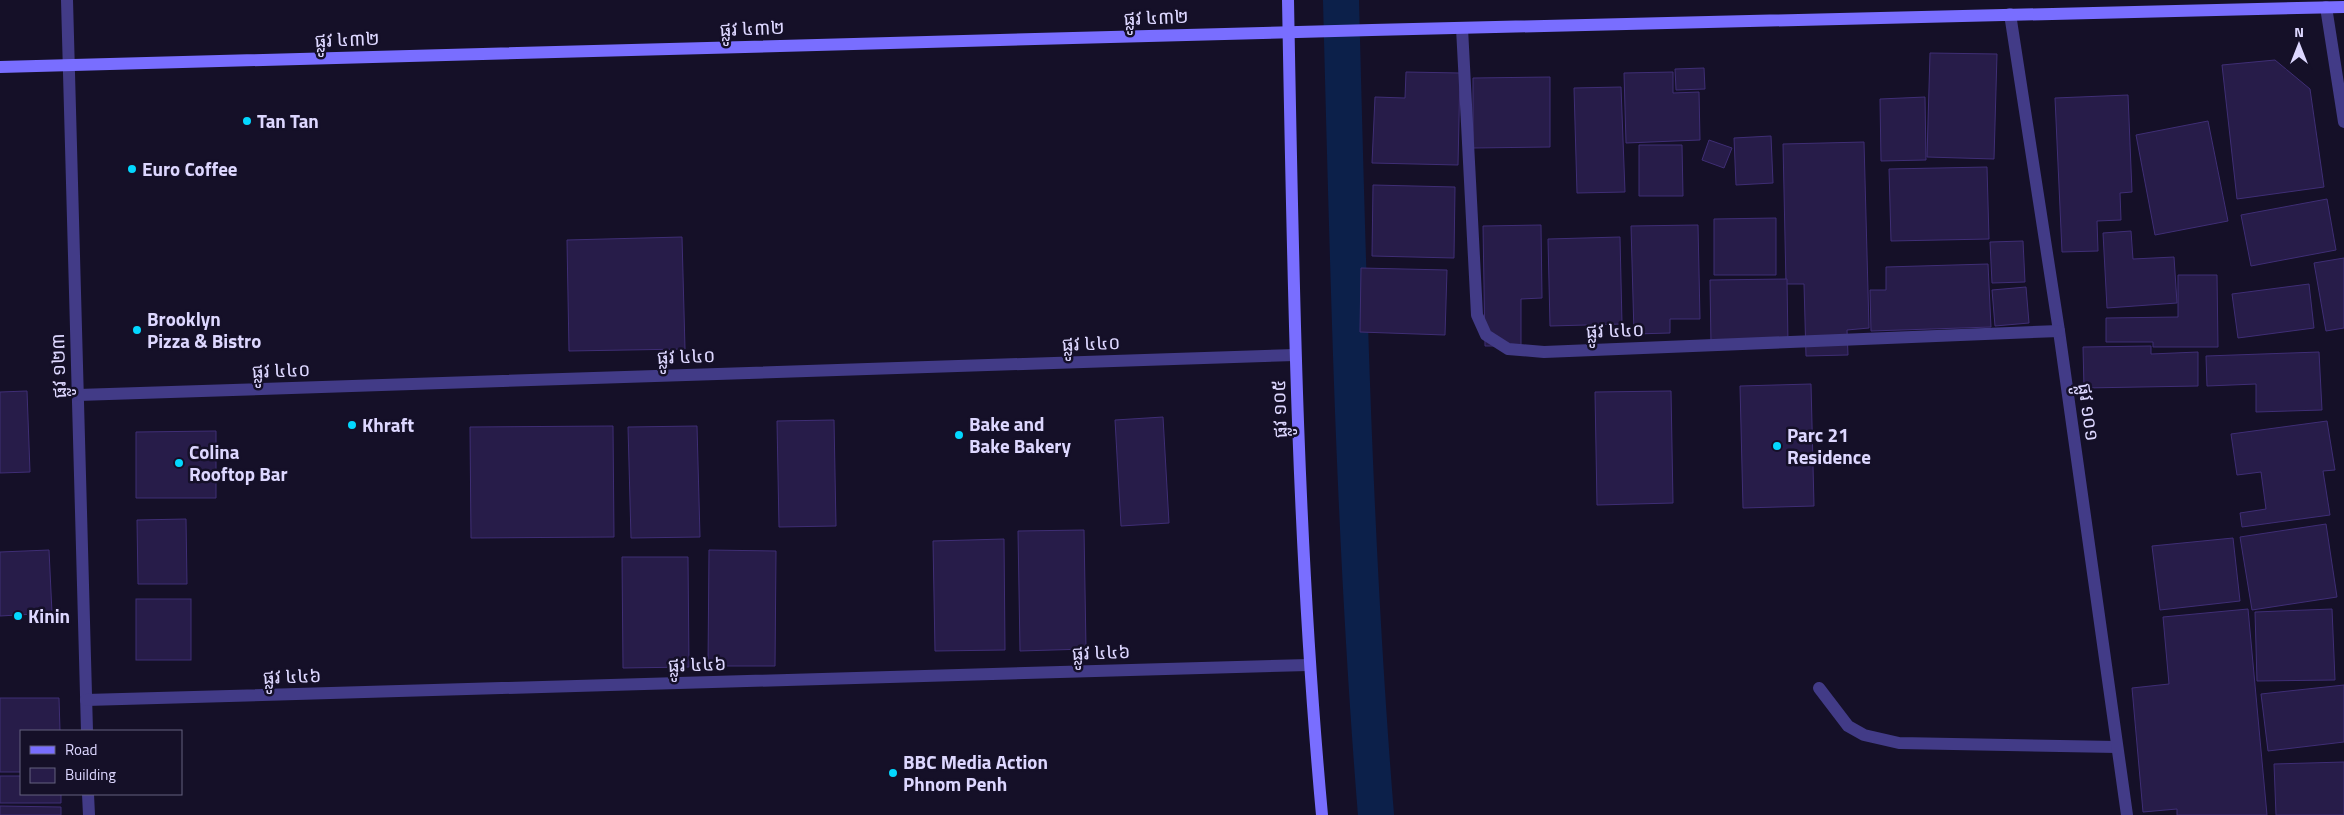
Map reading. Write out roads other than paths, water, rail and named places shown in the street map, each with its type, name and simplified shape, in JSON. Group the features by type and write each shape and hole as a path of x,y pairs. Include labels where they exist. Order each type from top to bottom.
{"street":[{"name":"ផ្លូវ ១២៣","path":"67,0 87,730"},
{"name":"ផ្លូវ ១០៥","path":"1288,0 1295,355 1308,665 1322,815"},
{"name":"ផ្លូវ ៤៣២","path":"0,67 2344,6"},
{"path":"2326,7 2344,122"},
{"name":"ផ្លូវ ១០១","path":"2010,14 2059,331 2127,815"},
{"name":"ផ្លូវ ៤៤០","path":"1462,28 1477,315 1486,335 1508,349 1544,352 2059,331"},
{"name":"ផ្លូវ ៤៤០","path":"78,395 1295,355"},
{"name":"ផ្លូវ ៤៤៦","path":"86,700 1308,665"},
{"path":"1819,688 1848,726 1864,735 1899,742 2117,746"},
{"path":"88,795 89,815"}],"waterway":[{"path":"1341,0 1349,306 1357,510 1368,713 1376,815"}],"place":[{"name":"Tan Tan","path":"247,121"},
{"name":"Euro Coffee","path":"132,169"},
{"name":"Brooklyn Pizza & Bistro","path":"137,330"},
{"name":"Khraft","path":"352,425"},
{"name":"Bake and Bake Bakery","path":"959,435"},
{"name":"Parc 21 Residence","path":"1777,446"},
{"name":"Colina Rooftop Bar","path":"179,463"},
{"name":"Kinin","path":"18,616"},
{"name":"BBC Media Action Phnom Penh","path":"893,773"}]}
